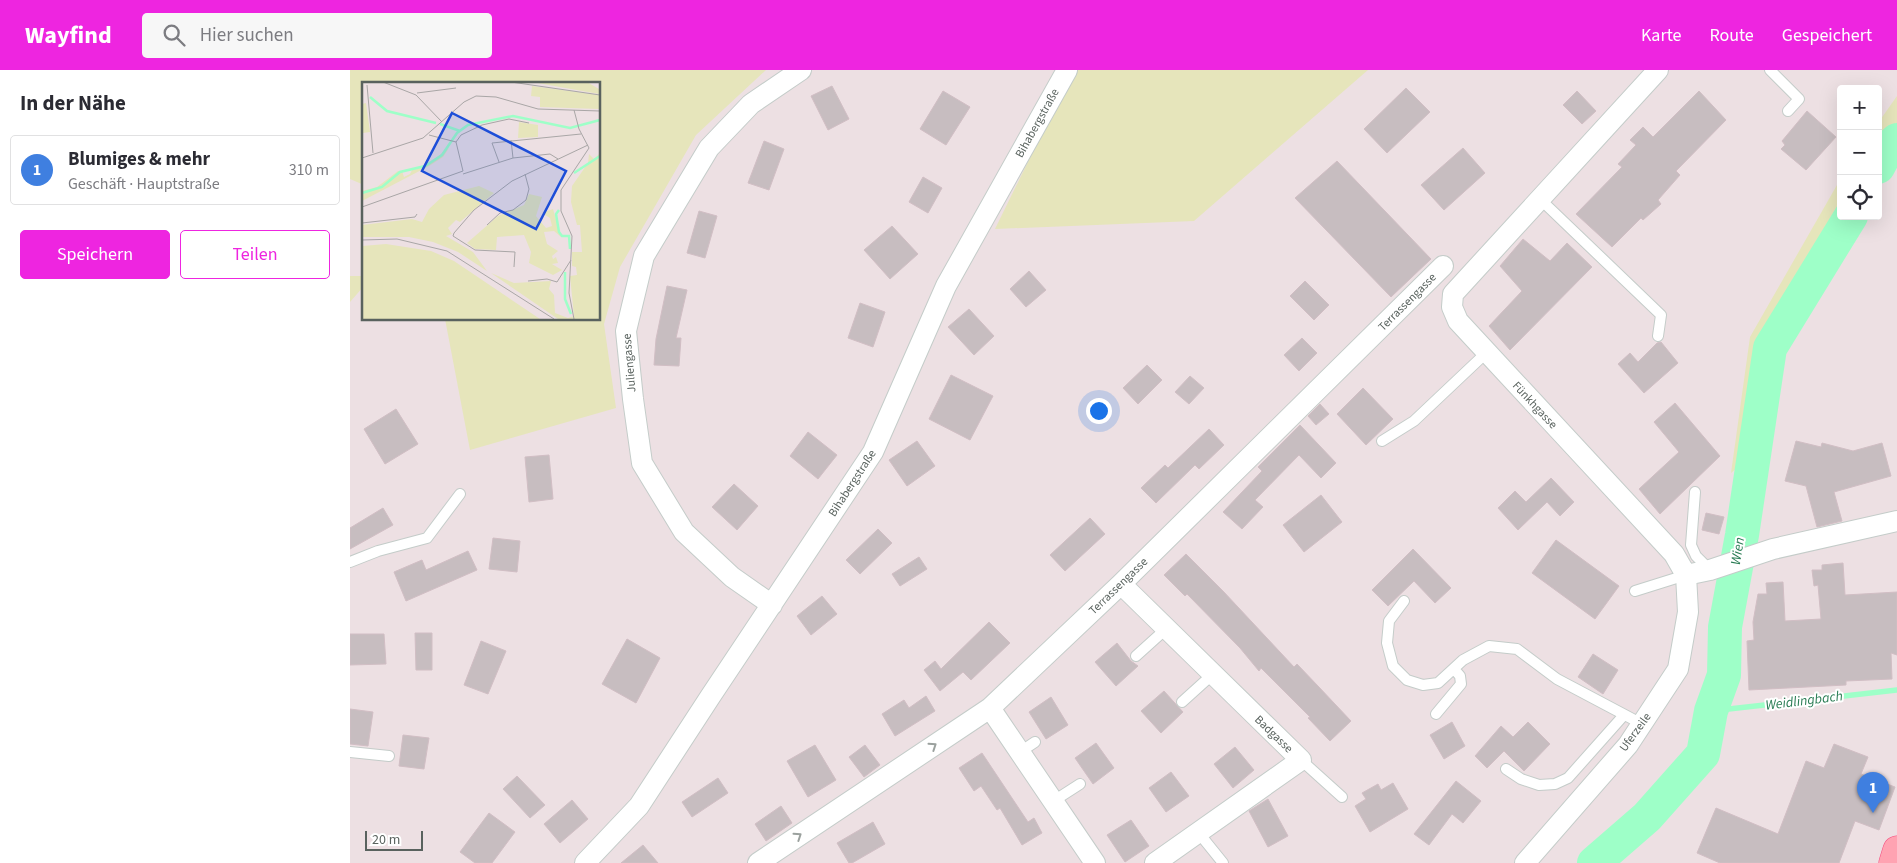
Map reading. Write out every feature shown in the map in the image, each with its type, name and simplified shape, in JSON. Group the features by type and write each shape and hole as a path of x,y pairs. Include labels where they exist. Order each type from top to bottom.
{"main road":[{"path":"1893,863 1897,850"}],"street":[{"name":"Juliengasse","path":"772,605 732,576 684,532 642,463 626,331 644,256 709,148 751,104 801,70"},
{"name":"Bihabergstraße","path":"584,863 640,806 873,452 946,286 1066,70"},
{"name":"Fünkhgasse","path":"1658,70 1453,294 1452,307 1458,321 1674,554 1686,575"},
{"name":"Terrassengasse","path":"758,863 990,708 1120,584 1443,266"},
{"path":"1686,575 1710,570 1773,549 1897,521"},
{"name":"Uferzeile","path":"1525,863 1628,745 1678,669 1688,612 1686,575"},
{"name":"Badgasse","path":"1120,584 1301,760 1155,863"},
{"path":"990,708 1027,747 1052,802 1095,863"}],"lane":[{"path":"1770,70 1799,98 1788,111"},
{"path":"1540,199 1661,315 1658,336"},
{"path":"1382,442 1414,421 1486,352"},
{"path":"1695,492 1691,546 1696,556 1710,570"},
{"path":"350,562 378,550 427,538 460,494"},
{"path":"1635,591 1686,575"},
{"path":"1404,601 1389,621 1387,643 1393,666 1407,680 1423,685 1438,683 1463,660 1489,646 1517,649 1557,679 1642,724"},
{"path":"1136,656 1166,628"},
{"path":"1436,714 1460,684 1460,676 1454,669"},
{"path":"1182,702 1213,674"},
{"path":"1506,769 1521,778 1539,784 1555,784 1568,778 1624,715"},
{"path":"350,752 388,756"},
{"path":"1301,760 1342,797"},
{"path":"1052,802 1080,784"},
{"path":"1198,832 1223,863"}],"green space":[{"path":"350,70 766,70 696,135 620,267 604,324 616,408 470,450 445,320 600,320 600,82 362,82 362,184 350,179"},
{"path":"1073,70 1368,70 1194,221 995,229"},
{"path":"1897,96 1897,134 1882,152 1882,130 1882,117"},
{"path":"1837,185 1837,220 1842,220 1768,338 1744,462 1731,473 1750,337"},
{"path":"350,276 362,276 362,288 350,302"}],"building":[{"path":"832,86 849,119 828,130 811,96"},
{"path":"1406,88 1430,112 1387,153 1364,129"},
{"path":"943,91 970,107 946,145 920,129"},
{"path":"1577,91 1596,111 1582,124 1563,105"},
{"path":"1699,91 1726,120 1676,171 1680,175 1658,200 1661,204 1643,220 1641,218 1612,247 1576,214 1622,167 1618,164 1636,145 1630,140 1643,127 1653,137"},
{"path":"1807,111 1836,137 1806,170 1781,149 1785,145 1782,141"},
{"path":"764,141 784,149 769,190 748,183"},
{"path":"1463,148 1485,173 1444,210 1421,185"},
{"path":"1337,161 1431,259 1391,297 1295,198"},
{"path":"923,177 942,188 928,213 909,202"},
{"path":"699,211 717,216 705,258 687,253"},
{"path":"892,226 918,254 890,279 864,250"},
{"path":"1523,239 1550,261 1567,243 1592,267 1510,350 1489,326 1522,291 1500,266"},
{"path":"1029,271 1046,290 1026,307 1010,289"},
{"path":"1305,281 1329,305 1314,320 1290,296"},
{"path":"667,286 687,290 676,338 681,338 679,366 654,365 656,339"},
{"path":"860,303 885,312 873,347 848,338"},
{"path":"969,309 994,336 974,355 948,327"},
{"path":"1302,338 1317,353 1299,371 1284,355"},
{"path":"1661,342 1678,363 1644,393 1618,364 1630,353 1638,362 1657,343"},
{"path":"1147,365 1162,380 1138,404 1123,388"},
{"path":"951,375 993,396 970,440 929,419"},
{"path":"1190,376 1204,388 1189,404 1175,392"},
{"path":"1363,388 1393,419 1366,445 1337,414"},
{"path":"1675,403 1720,456 1660,514 1639,489 1679,452 1654,422"},
{"path":"1320,404 1329,414 1316,425 1308,416"},
{"path":"396,409 418,444 385,464 364,429"},
{"path":"1300,425 1336,463 1321,478 1299,455 1255,500 1263,507 1242,529 1223,512 1262,471 1258,467"},
{"path":"1209,429 1224,445 1199,469 1195,465 1156,503 1141,488 1165,465 1168,468"},
{"path":"808,432 837,455 818,479 790,456"},
{"path":"917,441 935,466 907,486 889,460"},
{"path":"1796,441 1821,447 1822,443 1853,451 1882,443 1891,476 1834,492 1842,521 1817,527 1806,486 1785,481"},
{"path":"549,455 553,499 529,502 525,457"},
{"path":"1551,478 1574,502 1560,516 1547,502 1518,530 1498,508 1515,491 1526,502"},
{"path":"734,484 758,506 737,530 712,507"},
{"path":"1321,495 1342,522 1304,552 1283,525"},
{"path":"383,508 393,525 350,549 350,528"},
{"path":"1706,513 1724,517 1719,534 1702,530"},
{"path":"1090,518 1105,534 1065,571 1050,555"},
{"path":"878,529 892,543 860,574 846,560"},
{"path":"493,538 520,541 517,572 489,569"},
{"path":"1556,540 1619,586 1595,619 1532,573"},
{"path":"1413,549 1451,588 1435,603 1414,581 1388,606 1372,590"},
{"path":"468,551 477,570 406,601 394,572 422,560 426,570"},
{"path":"1186,554 1294,667 1297,664 1351,721 1330,741 1308,718 1310,717 1261,668 1259,671 1240,648 1187,594 1185,596 1164,575"},
{"path":"919,557 927,569 900,586 892,574"},
{"path":"1843,563 1845,595 1897,592 1897,655 1891,653 1892,679 1846,681 1846,685 1749,690 1747,641 1754,640 1753,622 1758,594 1767,594 1766,583 1783,582 1785,621 1821,619 1818,585 1814,586 1812,570 1822,570 1822,565"},
{"path":"822,596 837,614 811,635 797,616"},
{"path":"989,622 1010,643 971,680 963,672 940,691 924,670 935,661 941,669"},
{"path":"415,633 432,633 432,670 416,670"},
{"path":"350,634 384,634 386,664 350,665"},
{"path":"627,639 660,658 636,703 602,684"},
{"path":"481,641 506,651 488,694 464,685"},
{"path":"1117,643 1131,661 1138,666 1116,686 1095,662"},
{"path":"1593,654 1618,670 1603,694 1578,677"},
{"path":"1164,691 1183,712 1161,733 1141,711"},
{"path":"926,696 935,711 895,736 882,714 904,700 909,708"},
{"path":"1051,697 1068,725 1046,739 1029,712"},
{"path":"350,709 373,712 368,746 350,744"},
{"path":"1452,722 1465,746 1444,759 1430,735"},
{"path":"1528,722 1550,744 1524,771 1504,751 1487,768 1475,756 1501,726 1513,737"},
{"path":"403,735 429,738 424,769 399,766"},
{"path":"1096,743 1114,768 1093,784 1075,758"},
{"path":"1834,744 1868,757 1861,774 1895,787 1879,830 1855,821 1839,863 1720,863 1697,853 1716,808 1778,834 1806,761 1824,768"},
{"path":"815,745 836,780 808,797 787,761"},
{"path":"865,745 880,765 864,777 849,757"},
{"path":"1235,747 1254,770 1233,788 1214,764"},
{"path":"982,753 1028,822 1034,818 1042,833 1022,845 1000,808 997,810 981,786 974,791 959,768"},
{"path":"1171,772 1189,796 1166,812 1149,788"},
{"path":"517,776 545,805 530,818 503,789"},
{"path":"718,778 728,793 692,817 682,802"},
{"path":"1456,781 1481,801 1463,823 1452,814 1429,845 1414,834"},
{"path":"1393,783 1408,809 1370,832 1355,806 1366,799 1362,793 1378,784 1381,790"},
{"path":"1268,799 1288,836 1268,847 1249,811"},
{"path":"572,800 588,819 560,843 544,824"},
{"path":"781,806 792,823 766,841 755,824"},
{"path":"489,813 515,832 492,863 475,863 460,852"},
{"path":"1131,820 1149,846 1125,862 1107,835"},
{"path":"873,822 885,844 849,863 837,843"},
{"path":"643,845 658,863 621,863"}],"waterway":[{"name":"Wien","path":"1882,160 1889,147 1897,140"},
{"name":"Wien","path":"1594,863 1647,817 1703,754 1711,711 1724,675 1725,627 1742,535 1770,348 1849,220"},
{"name":"Weidlingbach","path":"1711,711 1897,690"}],"place":[{"name":"Blumiges & mehr","path":"1873,813"}]}
